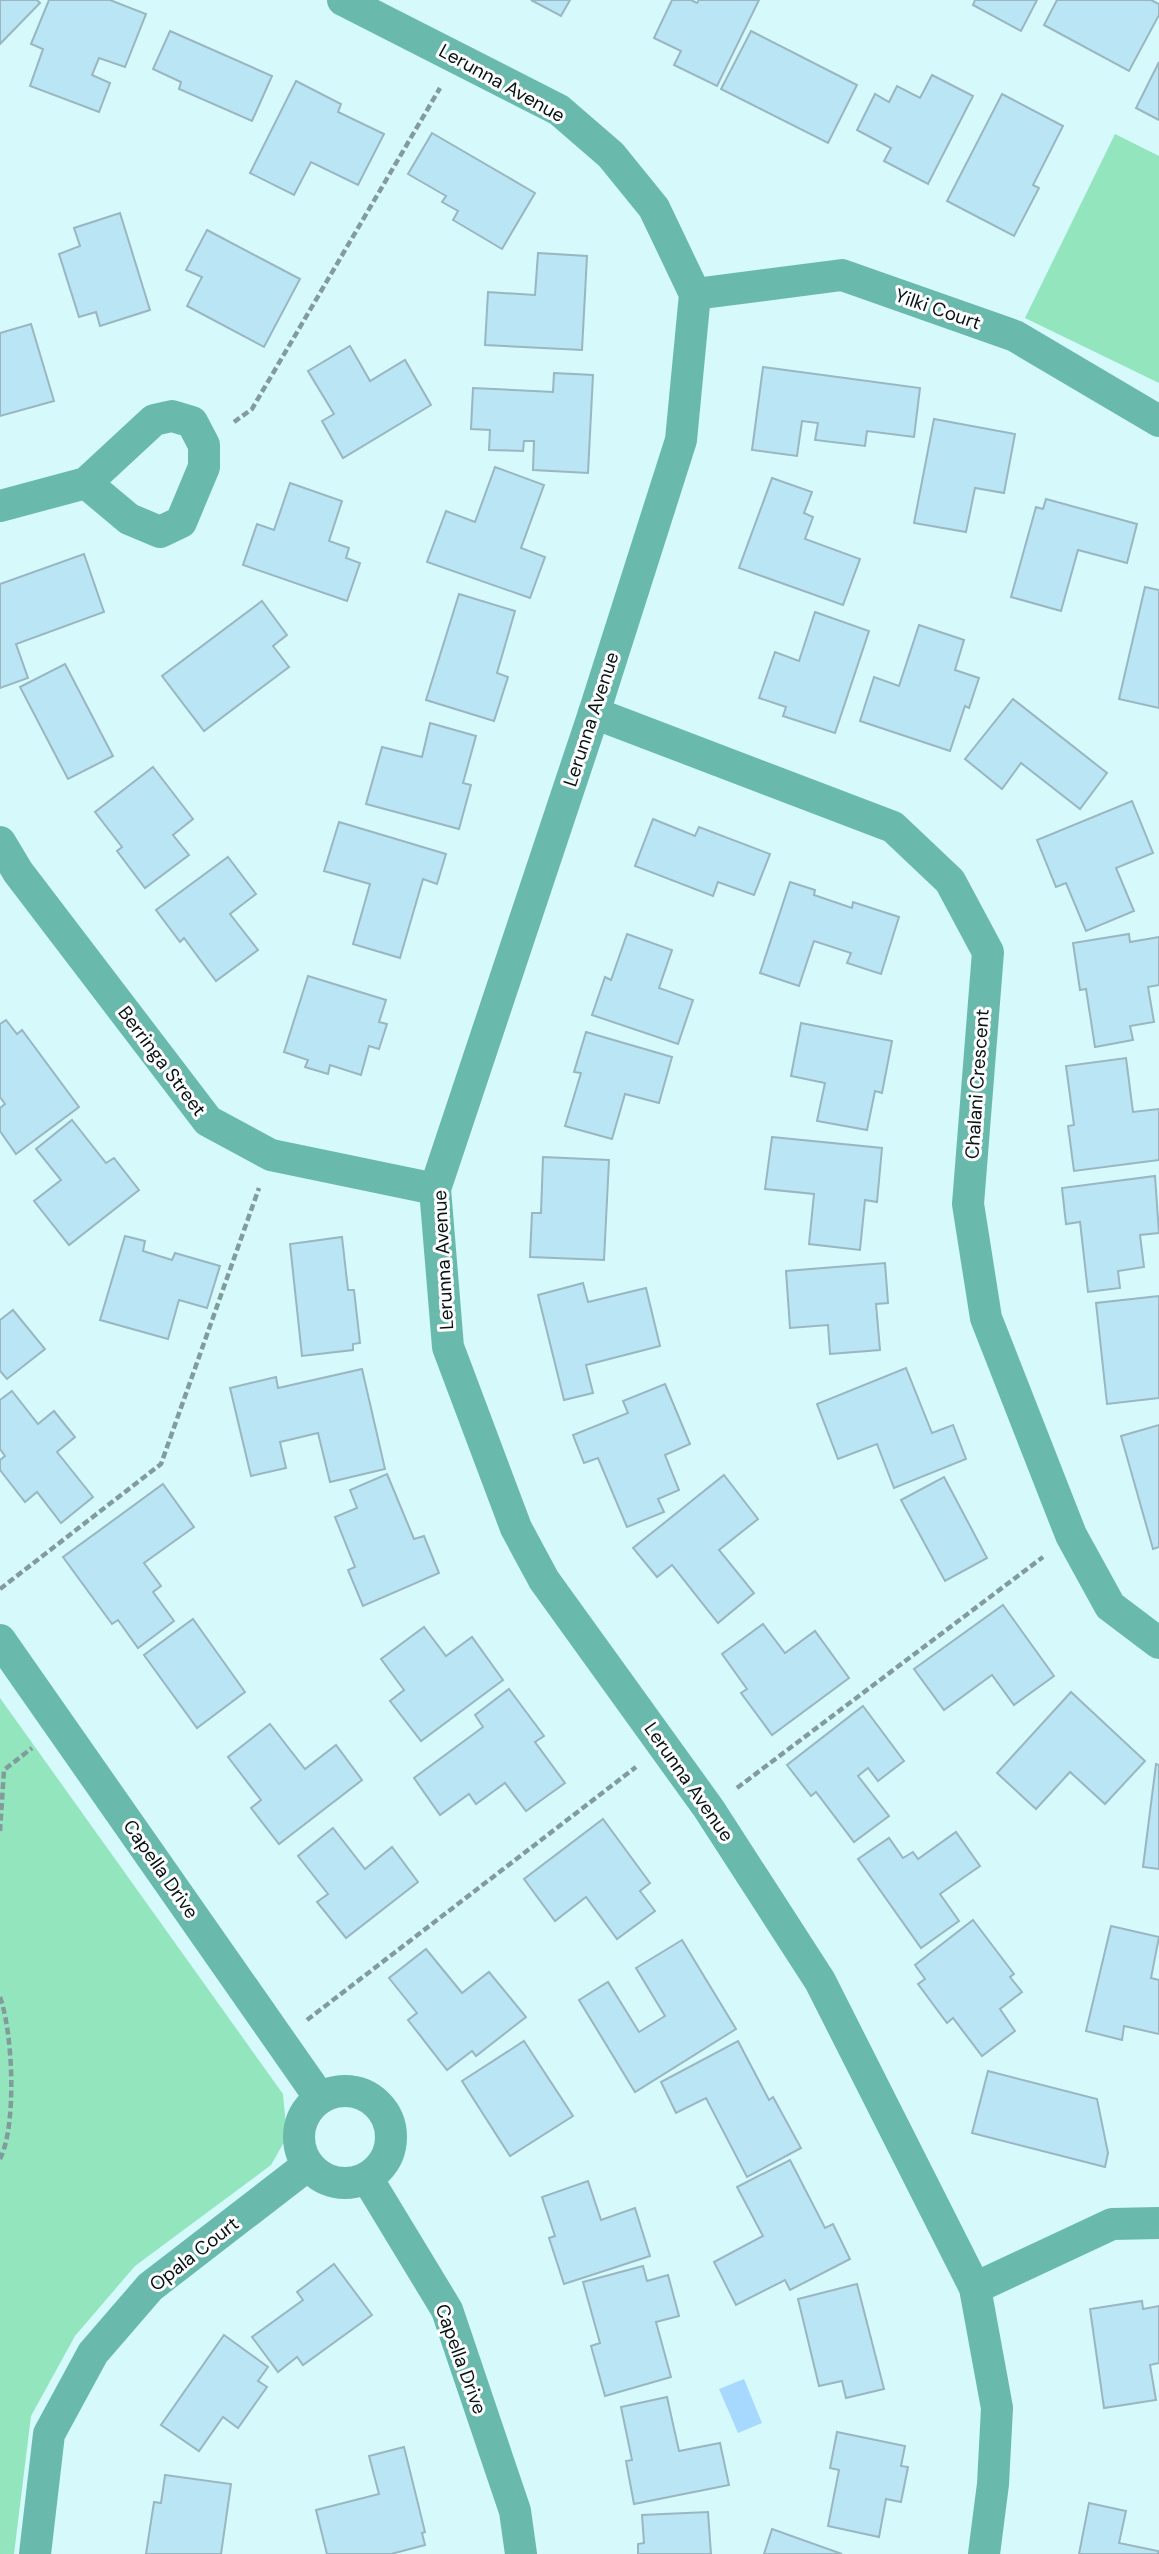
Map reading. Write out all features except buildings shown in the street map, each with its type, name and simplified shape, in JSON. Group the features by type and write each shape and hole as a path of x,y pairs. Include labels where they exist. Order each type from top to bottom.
{"street":[{"name":"Lerunna Avenue","path":"343,0 396,12 458,58 559,110 611,155 654,208 695,294 681,440 594,713 435,1189 448,1347 516,1528 544,1580 665,1745 820,1981 975,2288 998,2408 993,2484 984,2554"},
{"name":"Yilki Court","path":"695,294 842,275 1014,336 1159,421"},
{"path":"0,506 86,483 154,420 172,416 192,422 204,445 204,467 181,523 160,532 129,519 86,483"},
{"name":"Chalani Crescent","path":"594,713 893,827 950,881 988,952 968,1204 986,1318 1071,1535 1110,1606 1159,1643"},
{"name":"Berringa Street","path":"0,842 18,872 208,1121 271,1154 435,1189"},
{"name":"Capella Drive","path":"0,1640 320,2098"},
{"path":"349,2091 375,2102 385,2113 391,2142 387,2156 379,2168 367,2178 342,2183 317,2175 308,2165 301,2151 299,2136 309,2109 320,2098 349,2091"},
{"name":"Opala Court","path":"35,2554 49,2434 93,2353 150,2287 308,2165"},
{"name":"Capella Drive","path":"367,2178 447,2310 515,2511 521,2554"},
{"path":"975,2288 1112,2224 1159,2223"}],"path":[{"path":"204,445 252,409 458,58"},
{"path":"0,1589 161,1464 271,1154"},
{"path":"709,1809 1071,1535"},
{"path":"0,1831 4,1770 61,1726"},
{"path":"280,2040 665,1745"},
{"path":"0,1997 11,2066 6,2146 0,2159"}],"green space":[{"path":"1115,134 1159,156 1159,383 1025,318"},
{"path":"0,1698 283,2094 287,2137 271,2165 135,2266 75,2336 31,2416 14,2554 0,2554"}],"water":[{"path":"744,2379 762,2423 738,2433 719,2389"}]}
